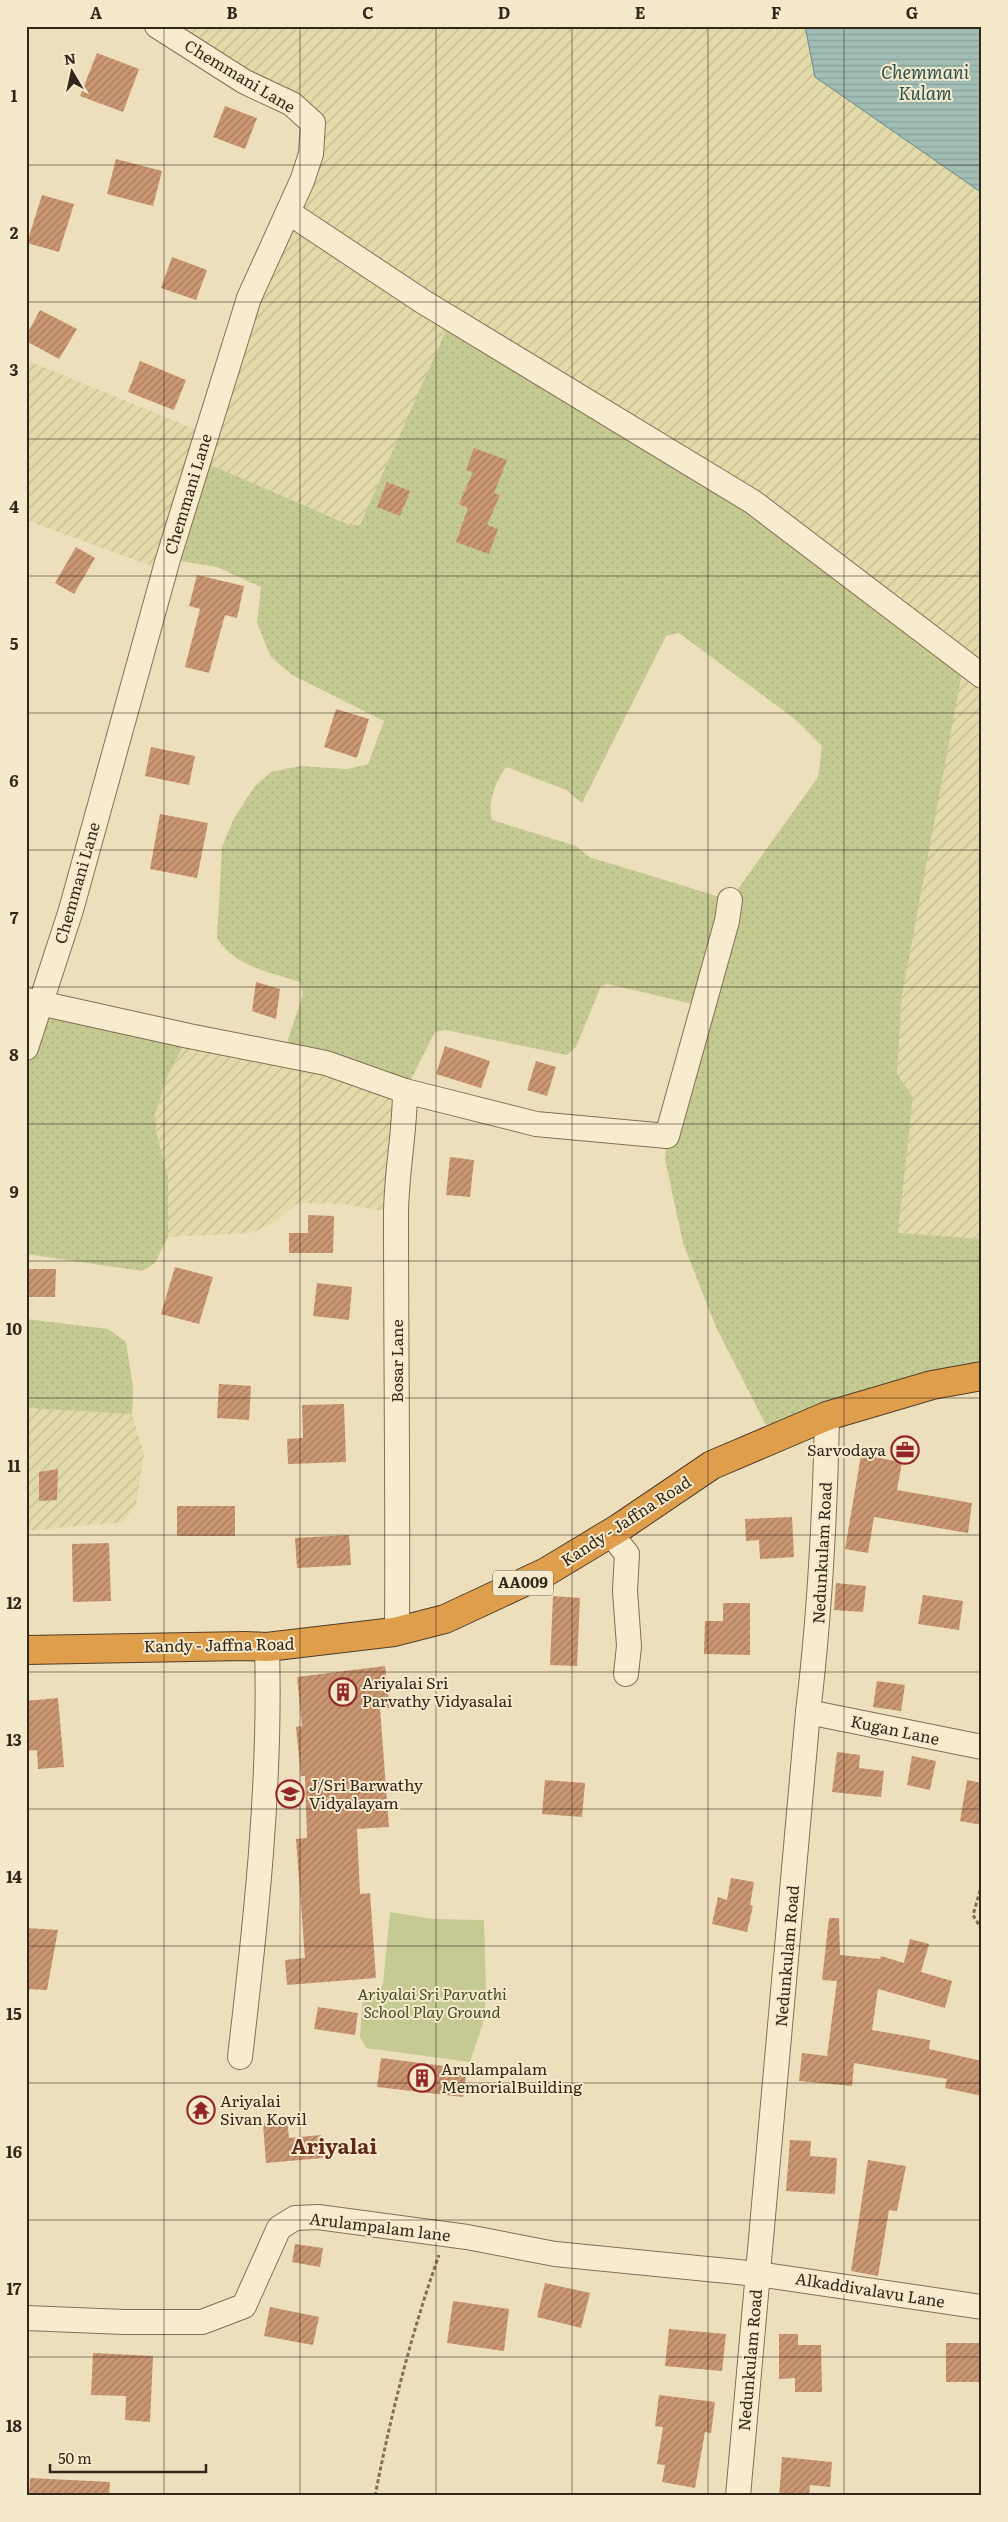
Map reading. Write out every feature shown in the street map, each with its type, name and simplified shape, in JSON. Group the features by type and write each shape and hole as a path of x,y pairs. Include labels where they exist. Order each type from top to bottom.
{"highway":[{"name":"Kandy - Jaffna Road","path":"26,1650 216,1646 267,1648 396,1631 445,1619 546,1572 610,1533 712,1465 827,1416 932,1385 982,1376"}],"street":[{"name":"Chemmani Lane","path":"26,1048 33,1002 71,910 168,558 249,298 302,181 311,154 313,123 292,104 245,82 157,26"},
{"path":"288,212 429,306 753,502 982,676"},
{"path":"33,1002 326,1063 405,1091 536,1124 667,1136 727,921 730,900"},
{"name":"Bosar Lane","path":"396,1631 398,1548 396,1213 405,1112 405,1091"},
{"name":"Nedunkulam Road","path":"738,2496 808,1712 817,1638 825,1526 827,1416"},
{"path":"610,1533 627,1554 625,1591 628,1646 626,1674"},
{"path":"240,2057 265,1791 269,1716 267,1648"},
{"name":"Kugan Lane","path":"808,1712 982,1747"},
{"name":"Arulampalam lane","path":"26,2318 124,2322 202,2322 244,2306 280,2228 295,2218 318,2217 446,2234 555,2254 758,2274"},
{"name":"Alkaddivalavu Lane","path":"758,2274 982,2307"}],"path":[{"path":"982,1884 973,1915 982,1930"},
{"path":"375,2496 386,2438 405,2363 422,2304 446,2234"}],"shaded area":[{"path":"173,26 805,26 815,77 982,193 982,1239 898,1234 913,1097 897,1074 902,995 928,845 451,319 360,526 347,524 199,460 165,571 26,520 26,360 207,434 313,124"},
{"path":"187,1041 405,1091 396,1213 343,1204 306,1203 295,1205 274,1223 251,1233 168,1237 168,1177 157,1135 155,1114 168,1075"},
{"path":"26,1408 132,1414 144,1454 136,1505 123,1522 26,1531"}],"green space":[{"path":"451,319 753,502 964,662 902,995 897,1074 913,1097 898,1233 982,1239 982,1376 773,1439 716,1327 683,1243 665,1159 667,1136 701,1006 608,984 601,986 576,1047 567,1055 445,1030 435,1032 405,1091 283,1055 303,994 300,982 243,962 233,956 217,938 222,847 234,818 255,786 271,772 300,766 347,769 368,764 384,721 292,675 271,657 257,623 261,587 217,567 168,559 199,460 347,524 360,525","holes":["679,633 796,720 822,746 818,777 730,900 589,857 576,846 492,820 491,807 494,792 499,778 507,767 566,790 582,803 666,636"]},
{"path":"40,1004 189,1036 168,1075 155,1114 157,1135 168,1177 168,1237 155,1263 142,1271 26,1254 26,1048"},
{"path":"26,1319 108,1329 126,1342 133,1387 132,1414 26,1408"},
{"name":"Ariyalai Sri Parvathi School Play Ground","path":"390,1912 433,1919 484,1920 486,1992 484,2020 470,2062 366,2048 360,2037 363,1996 378,1995 383,1984"}],"water":[{"name":"Chemmani Kulam","path":"805,26 982,26 982,193 815,77"}],"building":[{"path":"97,53 139,69 123,112 80,96"},
{"path":"225,106 257,118 245,149 213,137"},
{"path":"116,159 162,171 153,206 107,194"},
{"path":"42,195 74,204 59,252 27,243"},
{"path":"172,257 207,270 196,300 161,288"},
{"path":"40,310 77,329 59,359 26,341 26,336"},
{"path":"140,361 186,380 174,410 128,392"},
{"path":"474,448 507,460 494,493 500,495 487,525 498,529 489,554 456,542 468,508 459,504 473,472 466,470"},
{"path":"387,482 410,491 400,516 377,507"},
{"path":"76,547 95,558 74,594 55,583"},
{"path":"197,575 244,586 237,618 225,615 209,673 185,667 200,609 189,606"},
{"path":"336,709 369,719 357,758 324,747"},
{"path":"151,747 195,756 189,785 145,776"},
{"path":"160,814 208,823 197,878 150,869"},
{"path":"256,982 280,989 276,1019 252,1011"},
{"path":"445,1046 490,1061 481,1088 436,1074"},
{"path":"536,1061 556,1067 547,1096 527,1090"},
{"path":"450,1157 474,1160 470,1197 446,1195"},
{"path":"308,1215 334,1216 333,1253 289,1253 289,1233 308,1233"},
{"path":"175,1267 213,1277 199,1324 161,1314"},
{"path":"26,1269 56,1269 55,1297 26,1297"},
{"path":"317,1283 352,1287 349,1320 313,1316"},
{"path":"219,1384 251,1386 249,1420 217,1418"},
{"path":"344,1404 346,1462 288,1464 287,1439 303,1438 302,1405"},
{"path":"861,1455 902,1462 897,1490 972,1503 968,1533 874,1517 868,1553 845,1549"},
{"path":"58,1469 57,1500 39,1501 39,1472"},
{"path":"177,1506 235,1506 235,1536 177,1536"},
{"path":"792,1517 794,1557 760,1559 759,1540 746,1541 745,1519"},
{"path":"349,1535 351,1565 297,1568 295,1538"},
{"path":"109,1543 111,1601 73,1602 72,1544"},
{"path":"836,1583 866,1586 863,1612 834,1610"},
{"path":"923,1595 963,1601 959,1630 918,1624"},
{"path":"553,1596 580,1598 577,1666 550,1665"},
{"path":"723,1603 750,1603 750,1655 704,1654 705,1621 723,1621"},
{"path":"385,1666 390,1708 380,1709 389,1827 357,1829 360,1894 370,1893 376,1978 287,1985 285,1960 305,1958 296,1839 307,1838 305,1776 301,1776 296,1727 302,1726 297,1677"},
{"path":"877,1681 905,1685 901,1711 873,1707"},
{"path":"58,1698 64,1767 38,1769 37,1750 26,1751 26,1701"},
{"path":"837,1752 860,1755 859,1768 884,1771 881,1797 832,1792"},
{"path":"912,1756 936,1761 930,1790 907,1785"},
{"path":"545,1780 585,1783 582,1817 542,1814"},
{"path":"967,1780 982,1783 982,1825 960,1821"},
{"path":"731,1878 754,1882 750,1905 753,1906 747,1932 712,1924 718,1897 727,1900"},
{"path":"829,1918 839,1918 840,1955 880,1959 881,1956 904,1963 910,1939 929,1944 921,1972 952,1981 945,2008 878,1989 872,2030 930,2040 929,2049 982,2061 982,2096 945,2088 947,2079 854,2063 852,2086 799,2081 802,2053 827,2056 837,1981 822,1980"},
{"path":"26,1928 58,1930 47,1990 26,1989"},
{"path":"318,2007 358,2013 355,2035 314,2029"},
{"name":"Arulampalam MemorialBuilding","path":"381,2058 467,2069 463,2097 377,2087"},
{"path":"287,2121 289,2138 321,2135 323,2158 266,2163 263,2123"},
{"path":"790,2140 811,2141 810,2156 837,2158 835,2194 786,2191"},
{"path":"868,2160 906,2166 897,2211 889,2210 878,2276 851,2271"},
{"path":"295,2244 323,2248 320,2267 292,2262"},
{"path":"545,2283 590,2293 581,2328 537,2317"},
{"path":"453,2301 509,2309 504,2351 447,2343"},
{"path":"270,2307 319,2317 313,2345 264,2336"},
{"path":"669,2329 726,2334 722,2371 665,2366"},
{"path":"779,2334 798,2334 798,2345 821,2345 822,2392 795,2392 795,2378 779,2379"},
{"path":"946,2343 982,2343 982,2382 946,2382"},
{"path":"93,2353 153,2356 150,2422 125,2420 126,2396 91,2395"},
{"path":"659,2395 715,2402 711,2433 705,2432 695,2488 662,2482 665,2465 657,2464 663,2427 655,2426"},
{"path":"782,2457 832,2462 830,2487 810,2485 809,2496 779,2496"},
{"path":"30,2478 110,2482 109,2496 29,2496"}],"place":[{"name":"Sarvodaya","path":"905,1450"},
{"name":"Ariyalai Sri Parvathy Vidyasalai","path":"343,1692"},
{"name":"J/Sri Barwathy Vidyalayam","path":"290,1794"},
{"name":"Arulampalam MemorialBuilding","path":"422,2078"},
{"name":"Ariyalai Sivan Kovil","path":"201,2110"}],"district":[{"name":"Ariyalai","path":"334,2147"}]}
